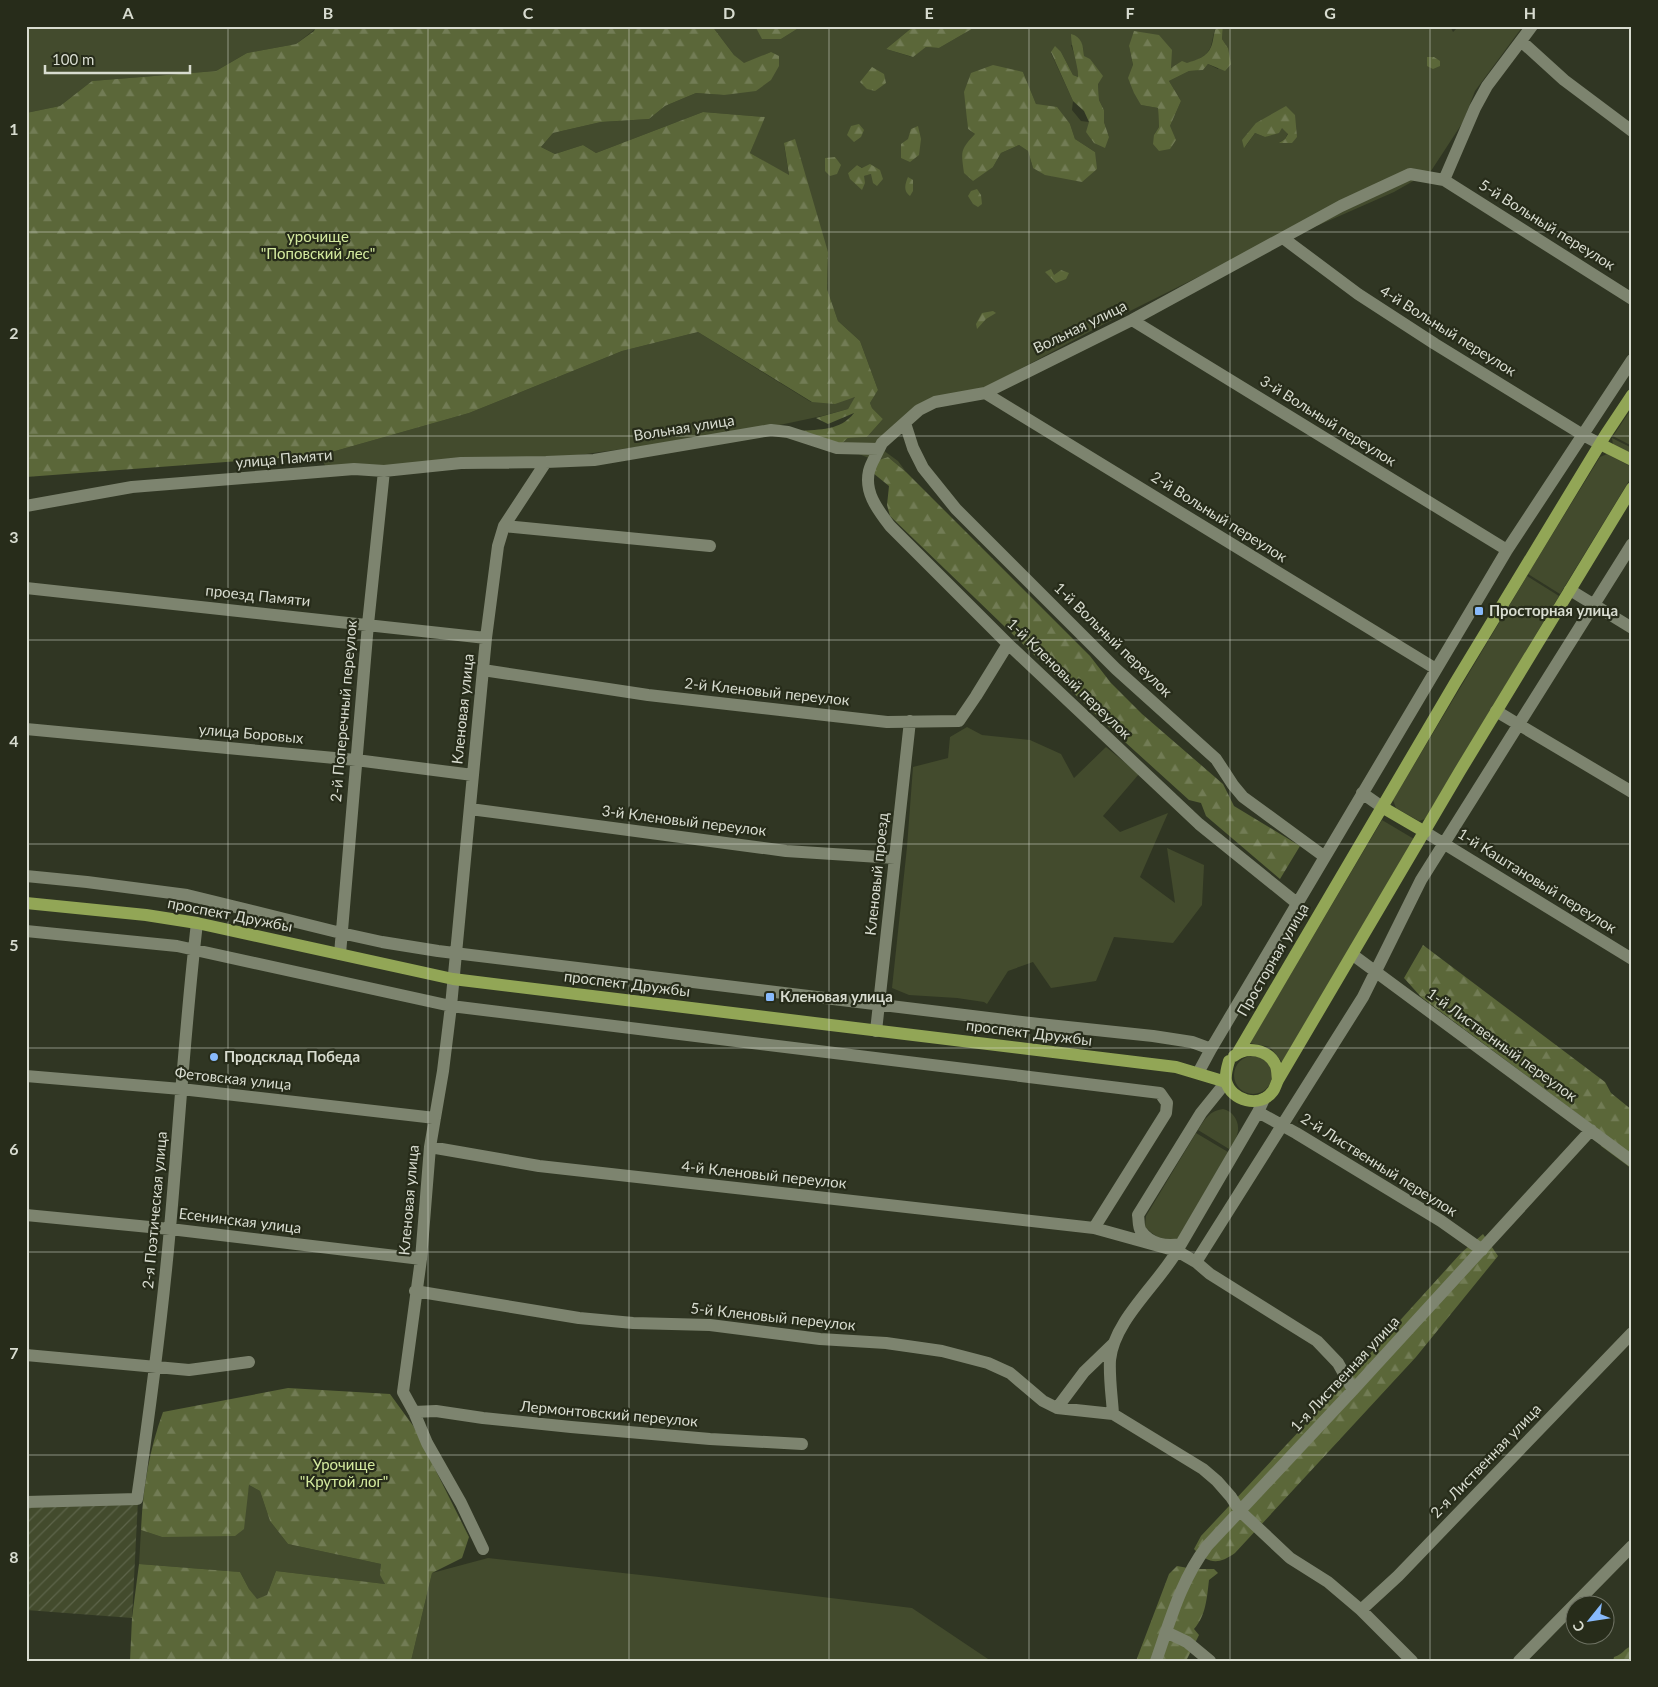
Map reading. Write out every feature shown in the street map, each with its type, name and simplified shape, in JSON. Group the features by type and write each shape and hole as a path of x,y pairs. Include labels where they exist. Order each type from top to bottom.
{"main road":[{"name":"Просторная улица","path":"1233,1058 1382,806 1600,444 1632,395"},
{"path":"1600,444 1632,460"},
{"path":"1233,1058 1226,1072 1226,1082 1234,1096 1249,1102 1264,1099 1273,1091 1496,711 1632,488"},
{"path":"1382,806 1425,832"},
{"name":"проспект Дружбы","path":"26,903 146,915 197,923 453,979 1176,1067 1198,1072 1226,1082"},
{"path":"1198,1072 1204,1074 1214,1073 1233,1058 1252,1049 1266,1053 1276,1065 1278,1080"}],"street":[{"path":"1444,180 1475,108 1487,86 1532,26"},
{"path":"1521,40 1564,80 1632,131"},
{"name":"Вольная улица","path":"546,462 594,460 771,430 788,432 816,443 837,448 879,449 882,443 919,410 935,402 985,393 1132,320 1341,206 1410,174 1444,180"},
{"name":"5-й Вольный переулок","path":"1444,180 1632,298"},
{"name":"4-й Вольный переулок","path":"1283,238 1358,294 1435,344 1600,444"},
{"name":"3-й Вольный переулок","path":"1132,320 1507,550"},
{"path":"1198,1072 1507,550 1632,360"},
{"name":"2-й Вольный переулок","path":"985,393 1436,669"},
{"name":"1-й Вольный переулок","path":"905,423 912,448 923,468 956,509 1116,669 1216,759 1243,797 1324,857"},
{"name":"1-й Кленовый переулок","path":"879,449 869,470 868,485 872,499 890,526 1008,644 1199,824 1298,904"},
{"name":"улица Памяти","path":"26,506 132,487 354,470 384,471 461,463 546,462"},
{"name":"Кленовая улица","path":"483,1549 461,1503 427,1443 414,1412 402,1392 421,1259 430,1147 451,1006 472,774 498,546 504,526 546,462"},
{"name":"2-й Поперечный переулок","path":"340,954 368,624 384,471"},
{"path":"504,526 710,546"},
{"path":"1196,1262 1363,997 1413,896 1632,544"},
{"name":"проезд Памяти","path":"26,588 486,638"},
{"path":"1570,590 1632,628"},
{"name":"2-й Кленовый переулок","path":"483,670 648,695 887,722 959,720 1008,644"},
{"path":"1496,711 1632,792"},
{"name":"Кленовый проезд","path":"876,1031 910,721"},
{"name":"улица Боровых","path":"26,729 356,760 472,774"},
{"path":"1362,793 1382,806"},
{"name":"3-й Кленовый переулок","path":"470,809 786,851 895,858"},
{"name":"1-й Каштановый переулок","path":"1425,832 1632,959"},
{"path":"26,876 187,895 382,942 455,953 1153,1036 1192,1042 1211,1049"},
{"name":"2-я Поэтическая улица","path":"26,1502 137,1499 156,1368 197,923"},
{"path":"26,931 177,946 451,1006 1160,1093 1167,1103 1166,1113 1094,1228"},
{"name":"1-й Лиственный переулок","path":"1353,955 1632,1161"},
{"name":"Фетовская улица","path":"26,1076 181,1089 435,1118"},
{"path":"1226,1082 1201,1113 1138,1215 1140,1230 1153,1242 1179,1248 1210,1274 1317,1341 1338,1363 1353,1390"},
{"path":"1264,1099 1179,1248 1122,1326 1114,1342 1110,1359 1113,1414 1203,1469 1217,1481 1240,1511 1290,1558 1328,1582 1361,1610 1412,1661"},
{"name":"2-й Лиственный переулок","path":"1258,1112 1441,1222 1482,1250"},
{"name":"1-я Лиственная улица","path":"1156,1661 1184,1582 1207,1546 1591,1130"},
{"name":"4-й Кленовый переулок","path":"430,1147 539,1166 1094,1228 1179,1248"},
{"name":"Есенинская улица","path":"26,1215 170,1229 421,1259"},
{"name":"5-й Кленовый переулок","path":"415,1291 579,1318 633,1323 710,1325 820,1339 886,1343 942,1351 988,1363 1010,1374 1043,1401 1057,1408 1113,1414"},
{"name":"2-я Лиственная улица","path":"1361,1610 1398,1576 1632,1332"},
{"path":"1057,1408 1084,1372 1114,1342"},
{"path":"26,1355 189,1370 249,1362"},
{"name":"Лермонтовский переулок","path":"414,1412 436,1411 482,1418 571,1427 710,1439 802,1444"},
{"path":"1519,1661 1632,1546"},
{"path":"1166,1632 1187,1642 1210,1661"}],"green space":[{"path":"26,26 316,26 314,30 296,44 247,53 216,71 92,81 60,106 26,113"},
{"name":"урочище \"Поповский лес\"","path":"316,26 712,26 734,55 744,63 771,52 779,56 779,66 771,80 756,91 724,95 696,93 665,106 649,119 601,122 553,133 541,147 555,154 583,145 596,153 703,112 765,117 750,153 789,175 784,143 795,139 828,252 827,289 838,321 860,341 878,390 870,403 872,408 883,419 867,437 848,438 839,446 799,431 829,428 842,423 854,413 828,424 816,418 848,409 855,397 835,404 812,402 698,332 622,351 469,413 321,455 26,477 26,113 60,106 92,81 216,71 247,53 296,44 314,31"},
{"path":"712,26 755,26 763,39 781,39 797,29 798,26 845,26 846,28 855,29 859,26 914,26 886,49 912,57 926,47 939,48 977,26 1217,26 1211,46 1204,55 1194,61 1170,68 1129,46 1141,105 1158,108 1159,127 1154,135 1170,126 1181,101 1169,81 1189,71 1203,70 1208,64 1218,69 1228,48 1222,39 1223,26 1452,26 1453,32 1459,26 1523,26 1475,91 1463,122 1431,171 1394,192 1319,225 1262,245 1104,324 985,388 930,400 876,445 898,461 906,472 888,457 876,461 839,446 848,438 867,437 883,419 872,408 870,403 878,390 860,341 838,321 827,289 828,252 784,144 789,176 750,153 764,117 703,112 596,153 583,145 555,154 541,147 553,133 601,122 649,119 665,106 696,93 724,95 771,52 744,64 734,55","holes":["1071,45 1083,47 1084,56 1098,84 1099,100 1104,110 1104,122 1109,137 1089,122 1081,121 1072,110 1073,101 1051,53 1061,52 1073,75 1078,77 1077,62","1023,72 1036,104 1070,124 1075,139 1095,152 1033,168 1028,151 1019,145 1001,153 993,167 975,134 968,129 967,113","1270,117 1297,137 1280,142 1285,139 1288,133 1282,127 1265,137 1255,133 1245,147 1257,123","857,165 883,179 871,174 863,176 848,173"]},
{"path":"755,26 798,26 797,29 781,39 762,39"},
{"path":"914,26 977,26 939,48 926,47 913,57 886,49"},
{"path":"1217,26 1223,26 1222,39 1228,48 1231,64 1225,71 1208,64 1203,70 1189,71 1169,81 1181,101 1170,126 1176,140 1170,149 1159,151 1153,144 1154,135 1159,127 1158,108 1141,105 1128,78 1133,65 1129,46 1134,31 1159,35 1172,50 1171,68 1182,61 1187,63 1201,58 1207,53 1211,47"},
{"path":"1071,34 1080,39 1084,56 1090,59 1103,76 1098,84 1099,100 1104,110 1104,122 1109,137 1105,148 1094,143 1086,132 1089,122 1084,111 1073,101 1051,52 1055,46 1061,52 1073,75 1078,77"},
{"path":"1427,57 1434,57 1440,61 1440,66 1433,69 1427,66"},
{"path":"993,65 1023,72 1036,104 1057,107 1070,124 1075,139 1095,152 1097,169 1082,182 1045,175 1033,168 1028,151 1019,145 1001,153 993,167 973,181 964,173 963,151 975,134 968,129 964,92 971,73"},
{"path":"872,67 884,74 886,83 875,91 867,89 860,82"},
{"path":"1286,106 1295,115 1297,137 1292,143 1279,143 1288,134 1282,128 1279,133 1265,137 1255,133 1244,148 1242,140 1256,123"},
{"path":"859,124 864,130 861,137 854,142 847,135 851,126"},
{"path":"918,126 921,139 919,155 910,162 901,158 901,144 908,139 911,129"},
{"path":"835,157 841,165 837,174 830,176 825,171 825,158"},
{"path":"870,164 880,170 883,179 877,186 873,183 871,174 864,176 865,183 862,190 850,179 848,173 857,165 862,168"},
{"path":"908,177 913,180 913,191 910,196 905,185"},
{"path":"977,189 981,195 982,204 978,207 973,204 968,196 971,191"},
{"path":"1051,269 1054,275 1061,270 1069,273 1066,279 1056,283 1045,272"},
{"path":"993,311 996,313 986,319 977,329 976,324 982,313"},
{"path":"698,332 811,402 856,397 848,409 752,431 550,459 328,474 321,455 469,413 622,351"},
{"path":"1632,408 1632,446 1613,436"},
{"path":"1612,438 1632,448 1632,456 1613,445"},
{"path":"1607,454 1630,466 1632,476 1560,594 1528,574 1600,457"},
{"path":"888,457 906,472 1090,656 1111,683 1142,714 1223,784 1234,806 1300,846 1280,879 1206,816 1201,803 1189,800 1115,733 890,516 887,505 889,486 873,473 876,461"},
{"path":"1527,576 1559,596 1425,819 1419,821 1396,808 1393,800"},
{"path":"967,727 982,735 1030,740 1061,754 1074,778 1106,747 1139,774 1103,816 1120,832 1168,813 1140,877 1175,903 1167,848 1204,865 1202,905 1173,943 1114,937 1096,981 1051,988 1033,962 1008,971 987,1004 957,998 909,995 892,988 907,847 913,767 948,758 950,737"},
{"path":"1382,820 1414,839 1282,1062 1270,1047 1250,1043"},
{"path":"1423,945 1605,1082 1611,1093 1632,1110 1632,1169 1601,1146 1596,1130 1586,1120 1421,997 1404,978"},
{"path":"1253,1056 1266,1062 1272,1075 1266,1088 1253,1094 1240,1088 1234,1075 1240,1062"},
{"path":"1223,1109 1233,1115 1238,1127 1236,1139 1229,1149 1198,1130 1205,1119 1218,1110"},
{"path":"1196,1133 1228,1152 1178,1239 1163,1239 1145,1227 1146,1216"},
{"path":"1483,1234 1498,1256 1416,1357 1235,1553 1219,1561 1209,1560 1199,1554 1194,1549 1201,1536 1318,1411 1461,1253"},
{"name":"Урочище \"Крутой лог\"","path":"288,1388 390,1394 414,1427 469,1537 462,1558 432,1573 411,1661 130,1661 132,1618 139,1564 240,1572 257,1599 267,1595 276,1571 385,1584 380,1575 381,1564 288,1544 270,1521 260,1491 249,1485 244,1529 235,1536 162,1537 141,1530 143,1499 148,1470 163,1412"},
{"path":"249,1485 260,1491 270,1521 288,1544 381,1564 385,1584 276,1571 267,1595 257,1600 240,1572 139,1564 141,1530 162,1537 246,1504"},
{"path":"138,1500 132,1618 26,1610 26,1503"},
{"path":"488,1558 912,1608 991,1661 411,1661 432,1573"},
{"path":"1177,1566 1188,1568 1155,1661 1136,1661 1169,1574"},
{"path":"1194,1569 1214,1569 1218,1573 1209,1580 1207,1600 1201,1618 1194,1629 1199,1635 1186,1661 1159,1661"},
{"path":"1632,1646 1632,1661 1613,1661 1614,1657"}],"place":[{"name":"Просторная улица","path":"1479,611"},
{"name":"Кленовая улица","path":"770,997"},
{"name":"Продсклад Победа","path":"214,1057"}]}
